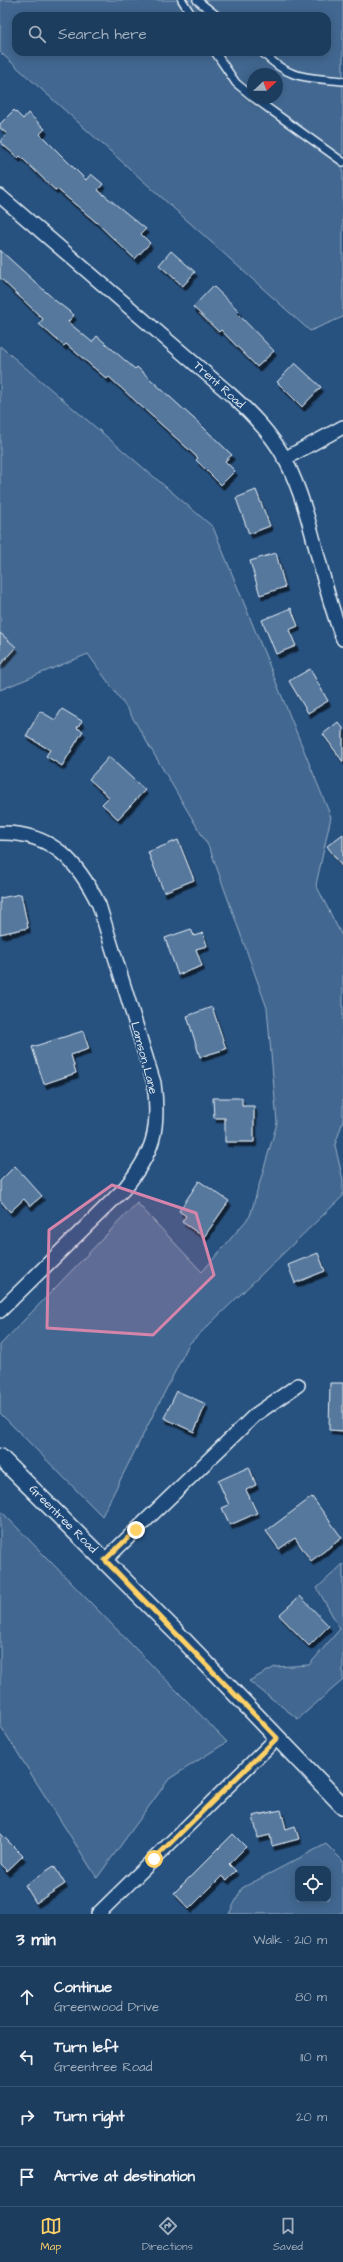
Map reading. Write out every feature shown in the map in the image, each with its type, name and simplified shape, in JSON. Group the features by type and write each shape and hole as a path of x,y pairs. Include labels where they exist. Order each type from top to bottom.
{"street":[{"name":"Trent Road","path":"0,196 230,394 264,429 284,458 299,494 327,596 343,640"},
{"path":"284,458 343,427"},
{"name":"Lamson Lane","path":"0,833 24,835 44,842 68,858 78,868 90,887 99,905 149,1068 156,1104 156,1125 151,1146 141,1168 124,1188 0,1311"},
{"path":"105,1560 255,1415 298,1385"},
{"name":"Greentree Road","path":"0,1457 105,1560 343,1806"},
{"path":"98,1914 277,1738"}],"lane":[{"path":"182,0 190,12"},
{"path":"197,0 212,12"},
{"path":"218,56 236,82 247,92"},
{"path":"267,56 281,68 300,77 343,81"},
{"path":"261,104 343,162"}],"highlighted area":[{"path":"112,1185 196,1213 214,1275 153,1335 47,1328 49,1230"}],"shaded area":[{"path":"0,0 343,0 343,317 310,331 0,52"},
{"path":"0,346 213,527 331,817 316,885 343,938 343,1121 335,1145 343,1180 343,1196 189,1344 102,1516 0,1413 0,1345 137,1203 202,1272 250,1216 277,1123 267,1008 210,849 128,710 88,654 0,690"},
{"path":"0,1510 227,1742 169,1779 97,1878 0,1725"},
{"path":"343,1564 343,1680 298,1719 249,1681 275,1667 309,1665 340,1629 317,1588"},
{"path":"326,1844 343,1861 343,1914 229,1914 242,1888"}],"building":[{"path":"14,110 23,119 28,113 45,129 40,134 86,180 91,174 103,184 98,190 146,229 141,234 150,243 135,259 96,222 57,189 55,190 20,156 18,158 0,142 7,134 0,128 0,124"},
{"path":"0,250 57,302 74,315 68,322 92,342 97,336 135,369 137,367 232,455 225,461 235,471 221,485 196,460 198,458 109,377 107,379 66,344 64,346 39,324 43,319 0,278"},
{"path":"171,251 195,272 183,286 159,265"},
{"path":"213,286 239,311 237,313 274,351 257,367 221,330 219,332 193,307"},
{"path":"295,363 321,387 302,407 277,382"},
{"path":"256,490 270,526 249,534 236,498"},
{"path":"276,553 285,587 260,595 250,561"},
{"path":"291,608 298,626 289,630 296,646 276,654 262,620"},
{"path":"0,633 16,647 0,665"},
{"path":"310,669 328,701 308,713 289,681"},
{"path":"62,709 82,721 77,728 83,731 62,766 46,756 50,750 26,736 40,711 55,720"},
{"path":"338,722 343,728 343,762 323,734"},
{"path":"109,757 145,790 118,819 102,804 109,797 89,779"},
{"path":"343,834 343,868 327,846"},
{"path":"178,840 194,880 164,892 148,852"},
{"path":"21,894 28,928 0,934 0,898"},
{"path":"191,929 194,936 203,933 207,946 196,949 202,966 178,975 165,938"},
{"path":"212,1007 226,1049 200,1057 187,1016"},
{"path":"83,1031 89,1049 71,1055 76,1073 44,1084 32,1047"},
{"path":"213,1098 242,1098 242,1106 254,1106 254,1142 225,1142 225,1118 214,1118"},
{"path":"15,1166 42,1196 30,1206 24,1199 10,1212 0,1200 0,1181"},
{"path":"199,1181 229,1201 204,1237 182,1222 186,1216 179,1211"},
{"path":"318,1253 325,1271 295,1283 288,1265"},
{"path":"330,1383 343,1383 343,1431 329,1430"},
{"path":"177,1391 206,1404 194,1432 164,1418"},
{"path":"249,1467 256,1485 246,1490 257,1513 230,1525 222,1508 229,1505 218,1481"},
{"path":"312,1497 342,1538 311,1561 295,1538 279,1549 266,1531"},
{"path":"300,1596 329,1626 309,1646 279,1615"},
{"path":"281,1810 286,1829 295,1826 299,1839 272,1846 270,1835 258,1838 253,1816"},
{"path":"0,1833 23,1856 7,1871 0,1864"},
{"path":"233,1834 246,1847 229,1864 236,1871 227,1880 222,1876 189,1909 174,1893"},
{"path":"54,1866 65,1884 36,1903 25,1885"}],"route":[{"path":"136,1530 105,1560 277,1738 154,1859"}]}
